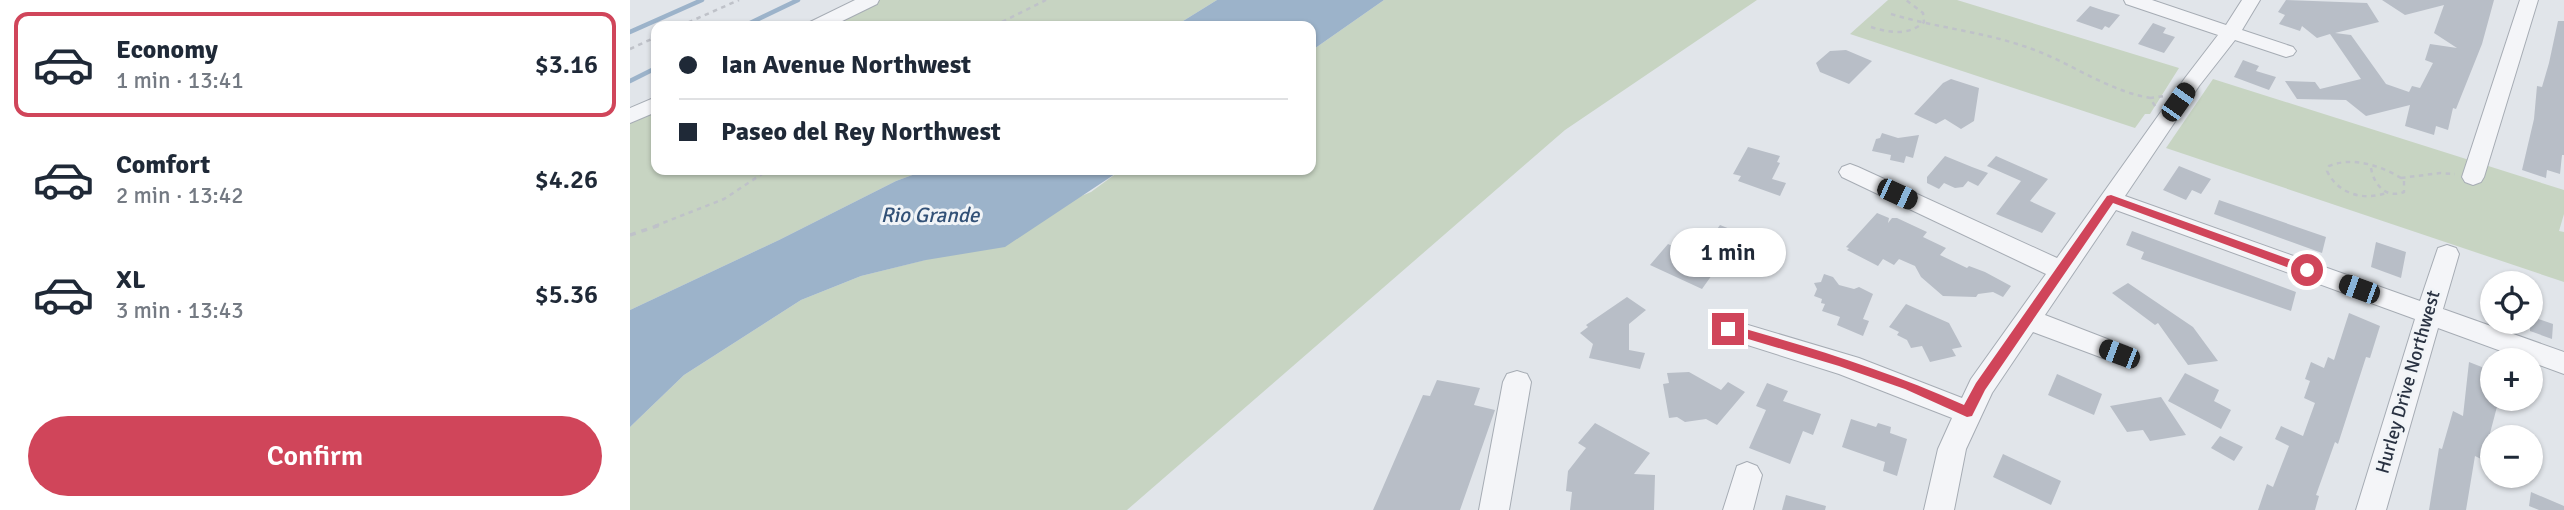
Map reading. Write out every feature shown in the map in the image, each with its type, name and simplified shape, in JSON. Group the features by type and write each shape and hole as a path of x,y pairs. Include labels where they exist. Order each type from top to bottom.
{"street":[{"path":"827,21 870,0"},
{"path":"2133,0 2286,51"},
{"path":"1939,510 1952,449 1981,387 2030,320 2192,82 2231,32 2250,0"},
{"path":"2473,177 2529,0"},
{"path":"630,116 651,106"},
{"path":"1850,172 2063,271"},
{"path":"2111,199 2564,363"},
{"name":"Hurley Drive Northwest","path":"2371,510 2446,254"},
{"path":"2030,320 2119,354"},
{"path":"1728,329 1842,361 1909,386 1967,412"},
{"path":"1494,510 1517,382"},
{"path":"1738,510 1747,475"}],"path":[{"path":"691,21 739,0"},
{"path":"1004,21 1046,0"},
{"path":"1906,0 1923,13 1924,22"},
{"path":"1891,14 2031,48 2117,92 2150,98 2160,95 2166,97"},
{"path":"1871,27 1898,33 1916,30 1924,22"},
{"path":"630,49 651,39"},
{"path":"2150,98 2154,106 2159,107"},
{"path":"2342,161 2385,169 2401,178 2406,184 2404,192 2368,197 2351,193 2334,183 2328,171 2329,166 2342,161"},
{"path":"2371,168 2373,180 2386,193"},
{"path":"2401,178 2440,173 2473,177"},
{"path":"630,235 694,213 724,199 760,175"}],"green space":[{"path":"872,0 1217,0 1183,21 828,21"},
{"path":"1384,0 1757,0 1565,130 1127,510 630,510 630,427 684,375 801,300 861,276 925,260 1091,192 1114,175 1316,175 1316,48"},
{"path":"1888,0 1957,0 2179,68 2150,114 2145,114 2135,128 1850,34"},
{"path":"2213,79 2564,190 2564,214 2559,231 2564,232 2564,282 2543,275 2543,271 2531,271 2166,148"},
{"path":"651,107 651,175 912,175 630,310 630,117"}],"water":[{"path":"1217,0 1384,0 1316,48 1316,21 1183,21"},
{"name":"Rio Grande","path":"912,175 1113,175 1005,247 926,260 861,276 801,300 684,375 630,427 630,310"}],"building":[{"path":"2286,0 2367,3 2379,22 2335,33 2351,35 2386,84 2409,92 2412,86 2420,88 2433,63 2425,60 2430,44 2457,48 2434,33 2444,5 2405,15 2382,0 2494,0 2482,44 2456,109 2453,108 2448,130 2436,126 2434,135 2405,126 2410,105 2366,116 2346,100 2297,99 2285,81 2315,82 2320,89 2361,79 2330,34 2317,38 2302,26 2300,31 2279,24 2285,15 2278,12"},
{"path":"2090,6 2120,15 2109,28 2105,26 2102,30 2076,21"},
{"path":"2558,21 2564,21 2564,155 2560,174 2547,170 2546,178 2522,170 2534,119 2537,86 2542,87"},
{"path":"2153,23 2166,28 2163,33 2175,37 2164,53 2138,44"},
{"path":"1846,50 1872,61 1849,84 1820,72 1816,63 1830,51"},
{"path":"2243,60 2259,66 2256,71 2276,77 2269,90 2234,77"},
{"path":"1951,79 1979,88 1974,121 1961,129 1945,119 1936,124 1914,114 1943,83"},
{"path":"1882,133 1898,138 1919,135 1913,158 1906,156 1904,163 1890,160 1891,155 1872,151 1876,139 1880,138"},
{"path":"1748,147 1780,156 1777,162 1780,163 1772,179 1786,183 1780,196 1738,181 1741,176 1733,174"},
{"path":"1945,156 1988,173 1978,186 1968,181 1963,187 1955,188 1944,183 1939,189 1927,183 1927,177"},
{"path":"1996,156 2048,179 2030,201 2056,213 2042,233 1996,214 2021,181 1987,166"},
{"path":"2179,166 2211,179 2201,194 2192,190 2186,200 2163,190"},
{"path":"2219,200 2326,237 2322,253 2214,214"},
{"path":"1877,213 1889,218 1888,223 1892,218 1897,218 1927,232 1923,237 1946,248 1940,255 1967,268 1969,266 1985,272 2011,286 2003,297 1993,292 1978,294 1976,297 1943,296 1921,277 1915,266 1899,259 1894,265 1883,259 1878,266 1847,250 1849,248 1846,247"},
{"path":"1720,225 1745,235 1727,259 1724,258 1702,289 1650,265 1668,244 1697,257"},
{"path":"2132,231 2296,292 2291,311 2141,259 2144,252 2126,245"},
{"path":"2376,242 2406,252 2401,278 2371,267"},
{"path":"1824,274 1833,277 1839,285 1854,289 1859,287 1873,294 1863,319 1869,321 1863,336 1837,325 1840,317 1822,311 1825,304 1821,303 1822,299 1814,296 1817,289 1814,283 1821,282"},
{"path":"2128,283 2193,327 2218,361 2188,365 2158,323 2155,325 2112,293"},
{"path":"1627,297 1646,310 1629,324 1629,350 1645,353 1640,369 1589,358 1593,344 1580,333 1588,327 1586,325"},
{"path":"1906,304 1949,323 1962,347 1952,349 1956,356 1930,362 1922,346 1911,348 1907,340 1897,335 1899,332 1889,327"},
{"path":"2349,313 2380,326 2370,358 2366,357 2338,444 2335,442 2316,495 2319,496 2315,510 2258,510 2267,484 2273,487 2289,446 2275,439 2281,426 2303,436 2315,403 2304,398 2310,381 2305,379 2311,362 2324,368 2328,357 2334,360"},
{"path":"2543,321 2553,324 2552,339 2538,334 2543,334"},
{"path":"2469,362 2480,366 2480,411 2496,411 2492,425 2480,425 2480,458 2475,456 2466,510 2429,510 2439,448 2442,449 2453,411 2463,416"},
{"path":"1689,372 1721,390 1728,382 1745,392 1717,425 1706,419 1685,422 1677,417 1669,418 1663,384 1669,383 1667,373"},
{"path":"2185,373 2219,390 2214,401 2231,410 2221,429 2168,401"},
{"path":"2057,374 2102,394 2094,415 2048,395"},
{"path":"1437,380 1480,388 1474,405 1495,410 1460,510 1373,510 1423,395 1430,396"},
{"path":"1767,383 1788,391 1783,401 1821,414 1813,435 1803,431 1790,464 1749,448 1766,410 1756,406"},
{"path":"2161,397 2186,435 2150,441 2143,430 2127,432 2110,406"},
{"path":"1851,419 1876,427 1878,423 1891,427 1890,433 1907,439 1897,476 1883,471 1885,462 1842,447"},
{"path":"1595,423 1650,453 1634,474 1655,475 1654,510 1570,510 1572,492 1566,491 1568,471 1586,448 1578,443"},
{"path":"2220,436 2243,447 2234,461 2211,448"},
{"path":"2003,454 2061,481 2051,505 1993,477"},
{"path":"2531,492 2564,506 2564,510 2539,510 2529,506"},
{"path":"1786,495 1826,506 1825,510 1782,510"}],"waterway":[{"path":"655,21 702,0"},
{"path":"754,21 798,0"},
{"path":"630,32 651,23"},
{"path":"630,81 651,70"}],"route":[{"path":"1728,329 1842,361 1909,386 1967,412 1981,387 2030,320 2111,199 2307,270"}]}
